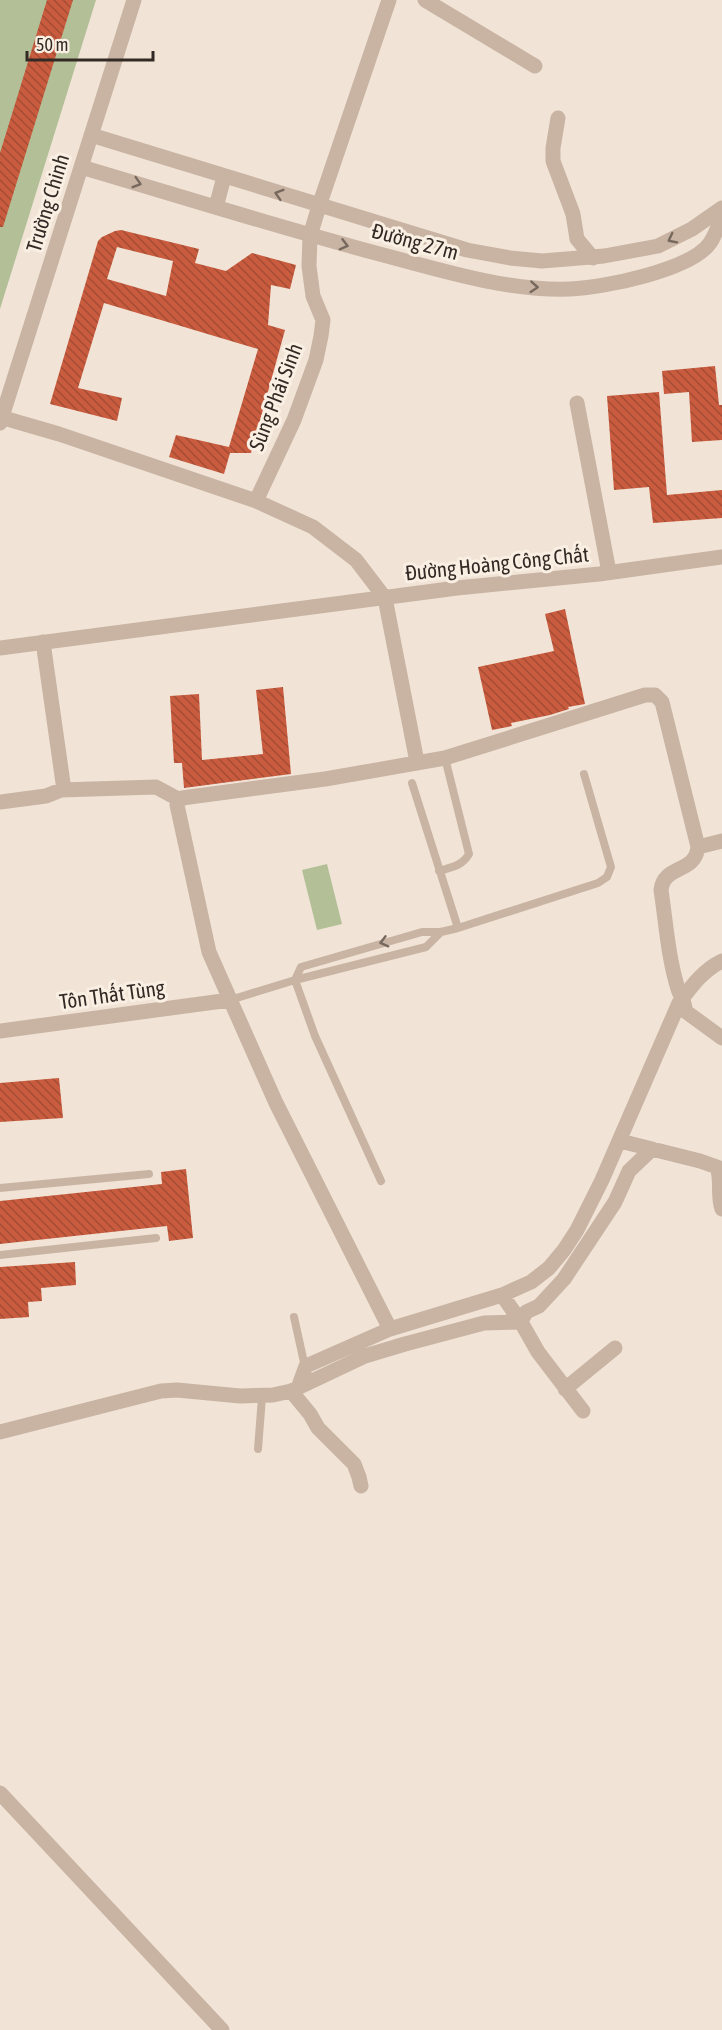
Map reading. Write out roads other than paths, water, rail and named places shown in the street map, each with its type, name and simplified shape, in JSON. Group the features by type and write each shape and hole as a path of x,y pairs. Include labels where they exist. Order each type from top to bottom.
{"street":[{"name":"Trường Chinh","path":"1,419 134,0"},
{"path":"319,206 389,0"},
{"path":"425,0 535,66"},
{"path":"558,118 553,161 573,214 577,239 593,258"},
{"name":"Đường 27m","path":"91,135 467,250 510,258 542,261 593,258 658,246 692,229 722,208"},
{"name":"Đường 27m","path":"81,167 310,236 481,281 570,289 618,283 684,263 710,244 722,218"},
{"path":"216,207 224,177"},
{"name":"Sùng Phái Sinh","path":"256,501 294,420 321,336 322,321 314,296 309,266 310,236 319,206"},
{"path":"577,403 609,573"},
{"name":"Đường Hoàng Công Chất","path":"1,419 59,434 256,501 313,527 356,560 385,598 457,588 609,573 722,557"},
{"path":"0,648 385,598 417,762"},
{"path":"43,642 64,790"},
{"path":"390,1329 276,1102 209,952 177,805 182,798 326,779 445,758 645,695 655,695 662,702 698,847 697,855 692,862 666,875 662,881 668,942 682,999 686,1006 685,1011 722,1038"},
{"path":"0,802 46,796 64,790 156,787 180,800"},
{"path":"698,847 722,841"},
{"path":"294,1390 305,1367 390,1329 502,1295 531,1282 549,1268 577,1230 620,1141 688,988 713,965 722,962"},
{"name":"Tôn Thất Tùng","path":"0,1031 230,1000"},
{"path":"620,1141 717,1167 722,1176 719,1196 722,1209"},
{"path":"520,1322 526,1312 539,1306 564,1280 615,1202 629,1171 652,1149"},
{"path":"502,1295 538,1352 583,1411"},
{"path":"0,1432 160,1391 177,1390 262,1397 294,1390 365,1356 393,1347 484,1323 520,1322"},
{"path":"565,1389 615,1348"},
{"path":"294,1390 318,1428 354,1464 361,1486"},
{"path":"0,1794 222,2030"}],"lane":[{"path":"439,871 459,865 469,854 445,758"},
{"path":"381,1181 315,1036 295,980 301,967 422,932 441,932 458,928 598,883 607,877 611,867 584,774"},
{"path":"412,783 458,928"},
{"path":"230,1000 295,980 426,947 441,932"},
{"path":"0,1188 149,1174"},
{"path":"0,1255 156,1238"},
{"path":"294,1317 305,1367"},
{"path":"258,1449 262,1397"}]}
